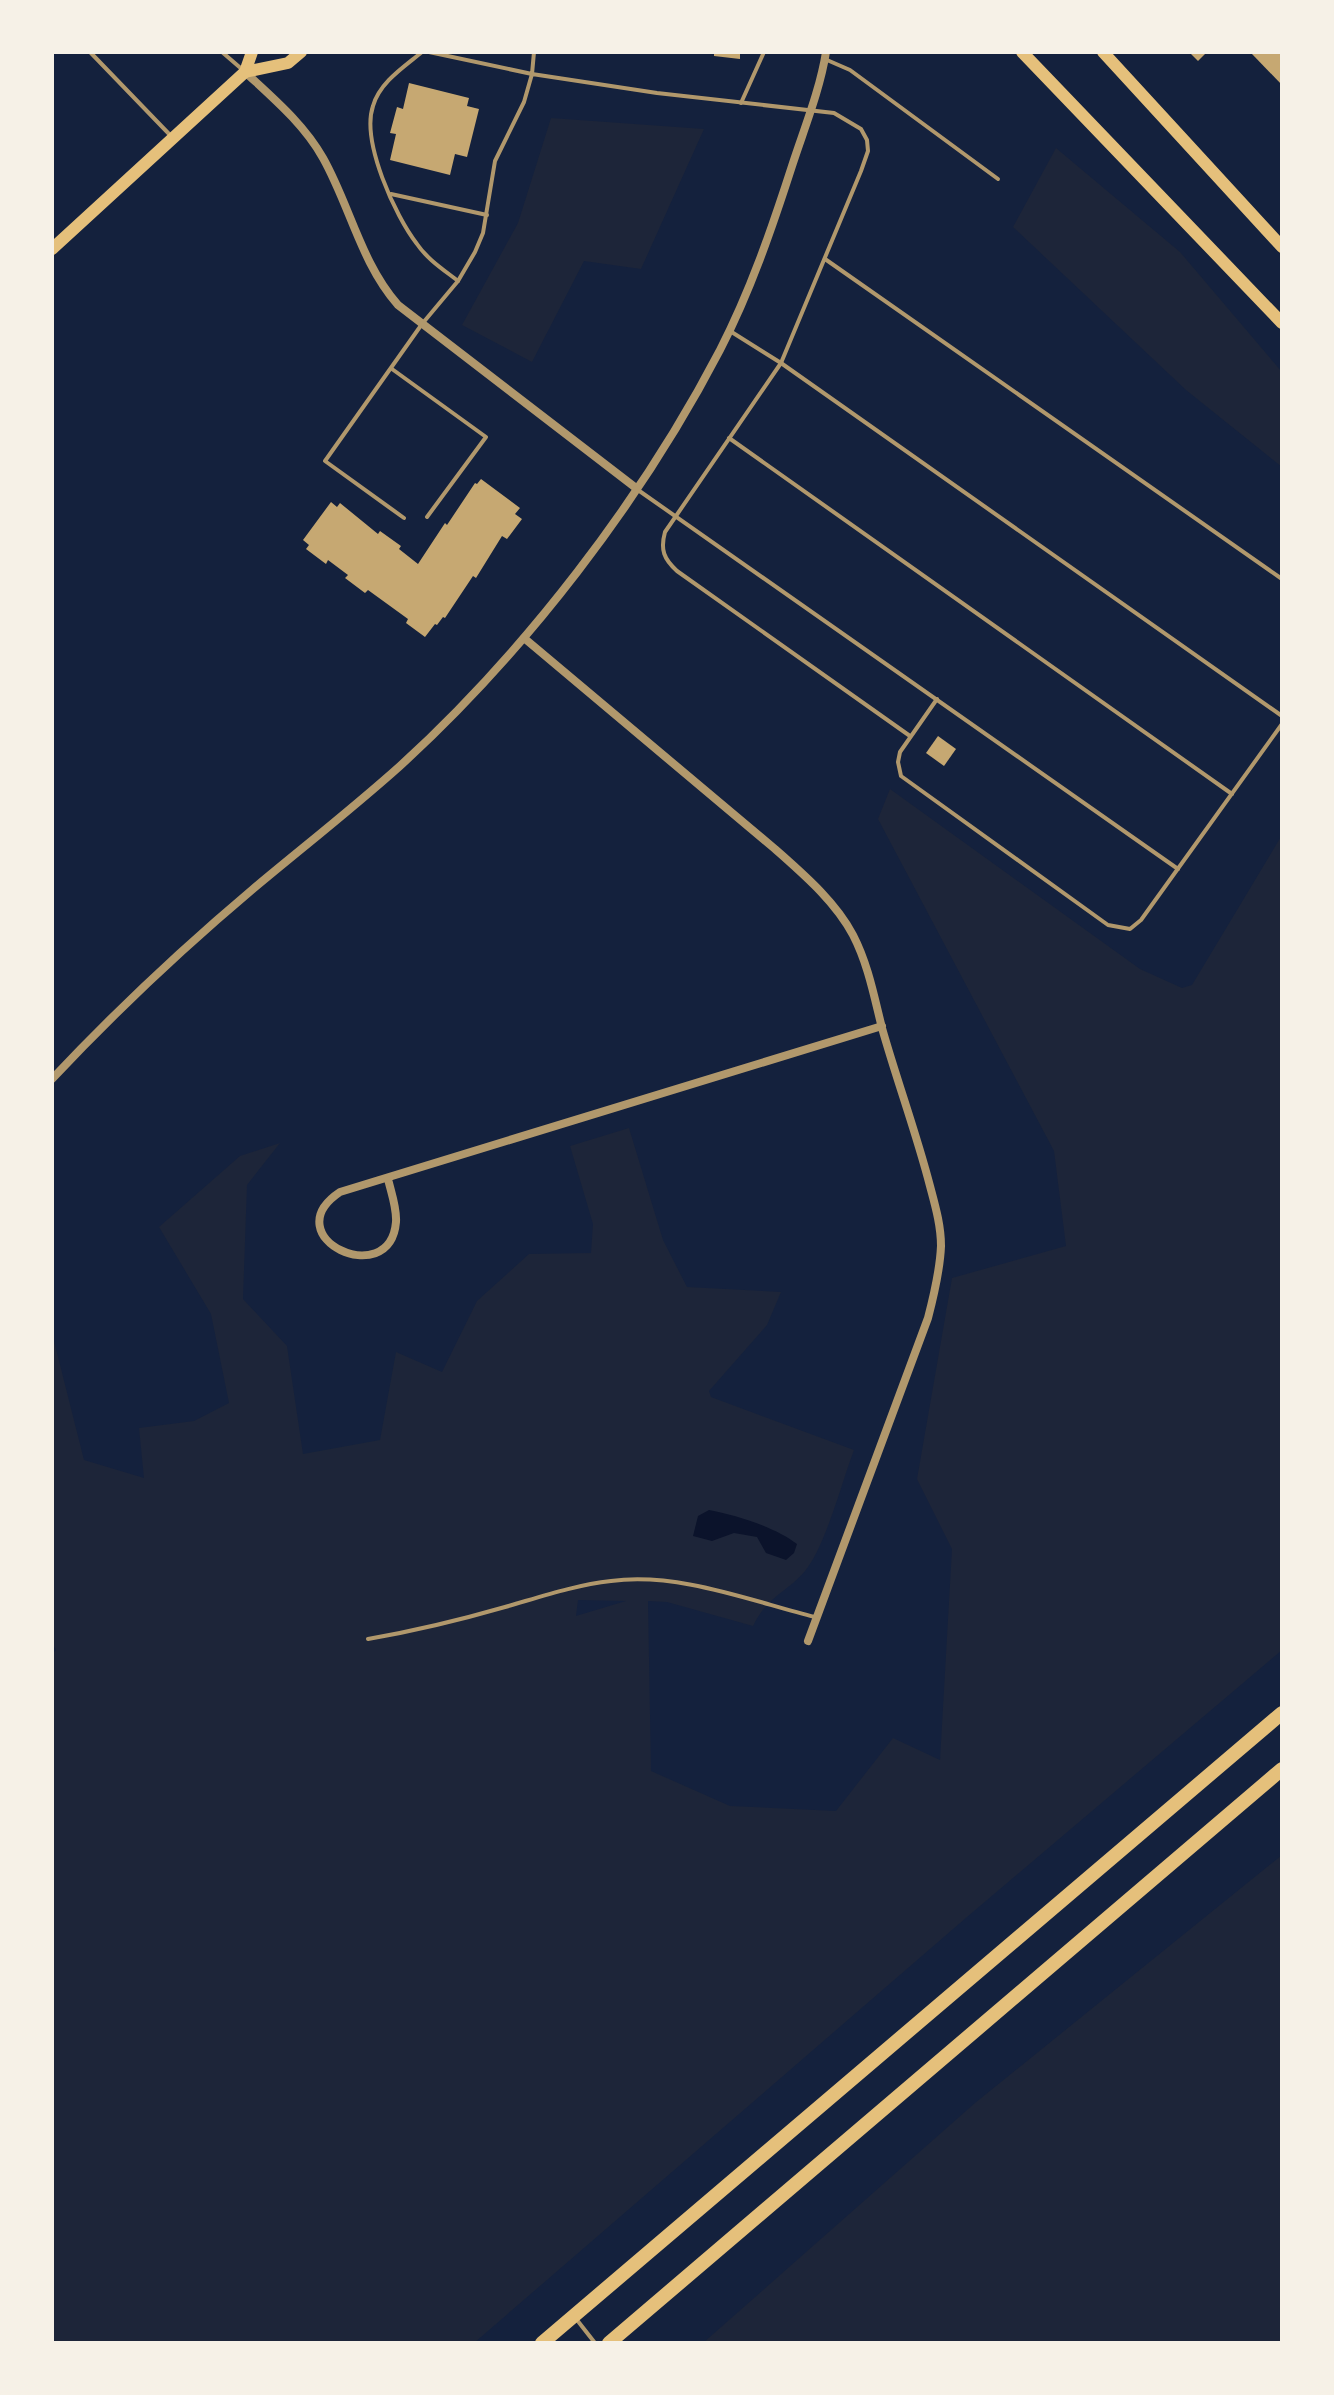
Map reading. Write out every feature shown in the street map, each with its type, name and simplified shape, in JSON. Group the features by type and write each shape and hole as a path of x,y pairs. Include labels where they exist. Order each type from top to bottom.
{"highway":[{"path":"542,2343 1282,1713"},
{"path":"609,2343 1282,1769"}],"main road":[{"path":"52,249 245,72 252,52"},
{"path":"245,72 288,63 301,52"},
{"path":"1022,52 1282,323"},
{"path":"1103,52 1282,247"}],"street":[{"path":"52,1079 98,1029 241,900 399,767 524,638 636,488 682,418 729,331 759,260 826,54"},
{"path":"245,72 292,116 323,158 376,276 398,305 636,488"},
{"path":"524,638 810,880 841,916 853,935 870,978 922,1156 939,1222 941,1246 928,1318 808,1641"},
{"path":"388,1179 396,1223 392,1236 384,1246 360,1257 335,1250 321,1228 320,1216 324,1206 340,1192 882,1026"}],"lane":[{"path":"90,52 173,138"},
{"path":"222,52 245,72"},
{"path":"422,52 387,82 373,105 370,135 390,193 417,245 458,281"},
{"path":"429,52 532,74 741,103 810,109 841,117 861,129 868,151 781,363 665,532 661,546 667,561 677,571 910,736"},
{"path":"404,518 325,461 422,324 458,281 475,252 487,215 495,161 524,102 534,52"},
{"path":"741,103 764,52"},
{"path":"826,54 998,179"},
{"path":"390,193 487,215"},
{"path":"825,258 1282,579"},
{"path":"729,331 781,363 1282,716"},
{"path":"392,369 486,437 427,517"},
{"path":"729,438 1232,794"},
{"path":"636,488 1178,869"},
{"path":"937,699 900,752 898,762 901,776 1108,925 1130,929 1141,920 1282,724"},
{"path":"368,1639 614,1580 683,1584 815,1617"},
{"path":"574,2316 595,2343"}],"shaded area":[{"path":"551,118 704,129 641,269 584,261 532,362 462,325 518,223"},
{"path":"1056,148 1180,252 1282,372 1282,467 1186,390 1013,227"},
{"path":"890,789 1140,969 1182,988 1192,985 1282,835 1282,1650 967,1917 474,2343 52,2343 52,1654 56,1650 52,1643 52,1333 84,1460 144,1478 139,1428 194,1421 229,1403 211,1314 159,1227 240,1156 280,1143 247,1185 243,1299 287,1346 303,1454 380,1440 396,1352 442,1372 477,1301 529,1254 591,1253 593,1224 570,1146 629,1128 663,1240 687,1287 781,1292 767,1325 709,1391 711,1397 854,1450 815,1556 801,1575 765,1607 753,1626 667,1602 648,1601 651,1771 730,1806 836,1811 893,1738 940,1760 952,1549 917,1479 952,1278 1066,1246 1054,1151 878,819","holes":["578,1600 626,1601 576,1616"]},
{"path":"709,1510 743,1518 778,1532 797,1544 794,1553 786,1560 766,1553 757,1537 734,1533 712,1541 693,1536 698,1516"},
{"path":"1282,1855 1282,2343 703,2343 975,2103"}],"building":[{"path":"714,52 740,52 740,59 714,56"},
{"path":"1189,52 1207,52 1198,61"},
{"path":"1282,52 1282,85 1252,54"},
{"path":"409,83 469,98 467,106 479,109 467,157 455,154 450,175 390,160 396,134 390,133 397,107 403,109"},
{"path":"481,479 520,508 515,514 522,519 507,539 502,536 476,578 473,576 445,618 435,624 425,637 406,623 408,619 368,590 365,593 328,560 326,564 306,549 309,545 303,540 331,502 337,507 340,503 378,534 380,531 401,546 399,549 418,564 445,523 447,525 475,483"},
{"path":"938,736 956,749 944,766 926,753"}]}
